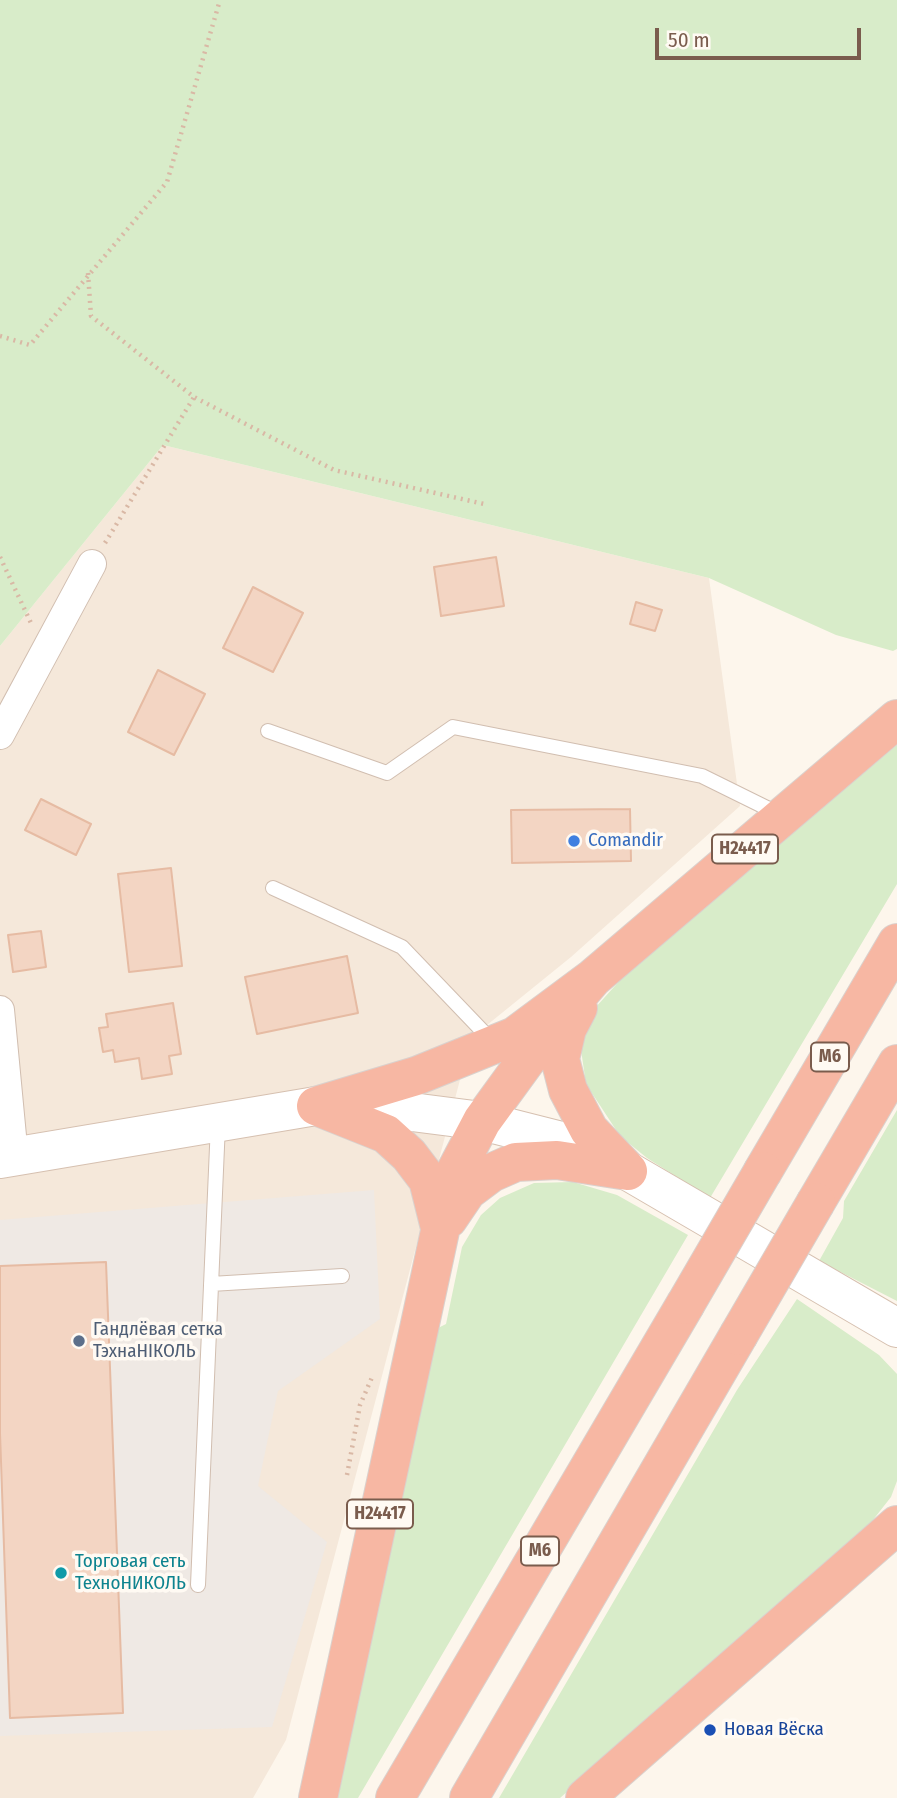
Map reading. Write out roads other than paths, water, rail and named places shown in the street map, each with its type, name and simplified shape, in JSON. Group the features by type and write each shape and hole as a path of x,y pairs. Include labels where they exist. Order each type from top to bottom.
{"highway":[{"name":"Н24417","path":"628,1171 589,1129 568,1090 560,1059 567,1029 593,978 897,719"},
{"name":"М6","path":"395,1798 897,943"},
{"path":"316,1107 416,1076 515,1036 593,978"},
{"path":"440,1229 452,1180 482,1121 549,1029 593,978"},
{"path":"469,1798 897,1064"},
{"path":"316,1107 386,1135 409,1155 428,1180 440,1229"},
{"name":"Н24417","path":"318,1798 440,1229 467,1191 491,1173 516,1163 557,1160 628,1171"},
{"path":"585,1798 897,1525"}],"street":[{"path":"0,734 92,565"},
{"path":"0,1010 7,1158 316,1107 404,1111 482,1121 557,1140 628,1171"},
{"name":"Н24417","path":"628,1171 897,1328"}],"lane":[{"path":"268,731 387,773 453,727 702,776 784,816"},
{"path":"273,888 402,947 496,1044"},
{"path":"198,1585 218,1123"},
{"path":"211,1284 342,1276"}],"place":[{"name":"Comandir","path":"574,841"},
{"name":"Гандлёвая сетка ТэхнаНІКОЛЬ","path":"79,1341"},
{"name":"Торговая сеть ТехноНИКОЛЬ","path":"61,1573"},
{"name":"Новая Вёска","path":"710,1730"}]}
